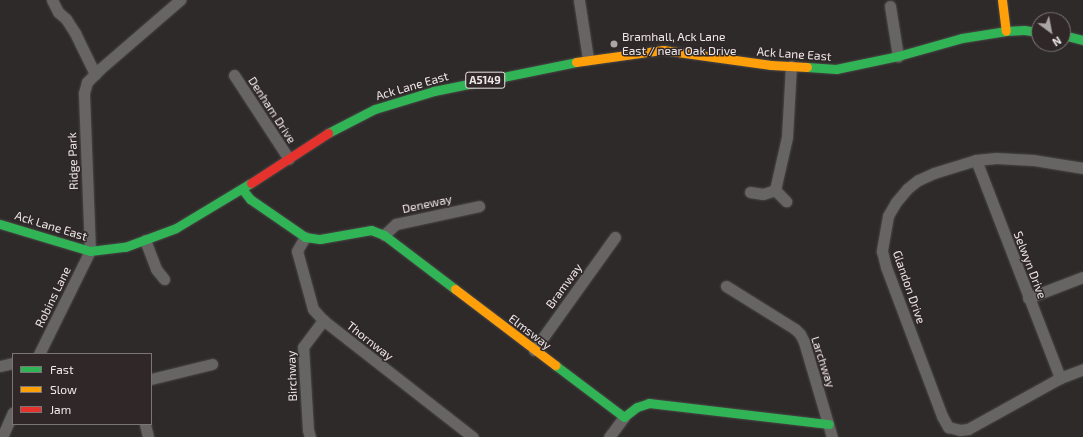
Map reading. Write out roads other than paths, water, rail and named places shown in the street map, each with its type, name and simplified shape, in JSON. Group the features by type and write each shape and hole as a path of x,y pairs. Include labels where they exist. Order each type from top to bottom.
{"main road":[{"path":"1002,0 1006,31"},
{"name":"Ack Lane East","path":"0,224 49,240 90,250 125,247 181,225 354,119 396,102 434,91 588,59 663,50 771,65 836,69 898,56 962,38 1006,31"},
{"name":"A5149","path":"1006,31 1031,31"},
{"path":"1071,37 1083,40"},
{"path":"242,189 250,199 305,237"},
{"name":"Elmsway","path":"305,237 320,239 371,230 384,235 624,417"},
{"path":"624,417 637,407 649,404 829,424"}],"street":[{"path":"52,0 58,12 66,19 75,32 95,74"},
{"name":"Ridge Park","path":"90,250 84,93 87,82 180,0"},
{"path":"579,0 588,59"},
{"path":"890,6 898,56"},
{"path":"775,190 787,137 791,66"},
{"name":"Denham Drive","path":"234,75 289,159"},
{"name":"Glandon Drive","path":"1083,168 1033,160 996,158 976,160 934,173 918,180 907,189 896,202 888,216 884,232 882,251 886,267 942,416 948,427 960,430 968,429 1060,378 1083,369"},
{"name":"Selwyn Drive","path":"976,160 1060,378"},
{"path":"750,192 763,194 775,190"},
{"path":"775,190 786,201"},
{"name":"Deneway","path":"384,235 396,224 478,206"},
{"name":"Thornway","path":"305,237 297,251 313,309 323,320 473,437"},
{"name":"Bramway","path":"534,350 615,237"},
{"path":"145,240 156,269 164,279"},
{"name":"Robins Lane","path":"39,353 90,250"},
{"path":"1028,298 1083,277"},
{"name":"Larchway","path":"726,286 795,329 800,334 804,342 832,437"},
{"name":"Birchway","path":"310,437 308,430 302,347 323,320"},
{"path":"0,366 12,363"},
{"path":"152,379 212,364"},
{"path":"2,437 12,414"},
{"path":"610,437 624,417"},
{"path":"145,425 148,437"}],"place":[{"name":"Bramhall, Ack Lane East / near Oak Drive","path":"614,44"}]}
